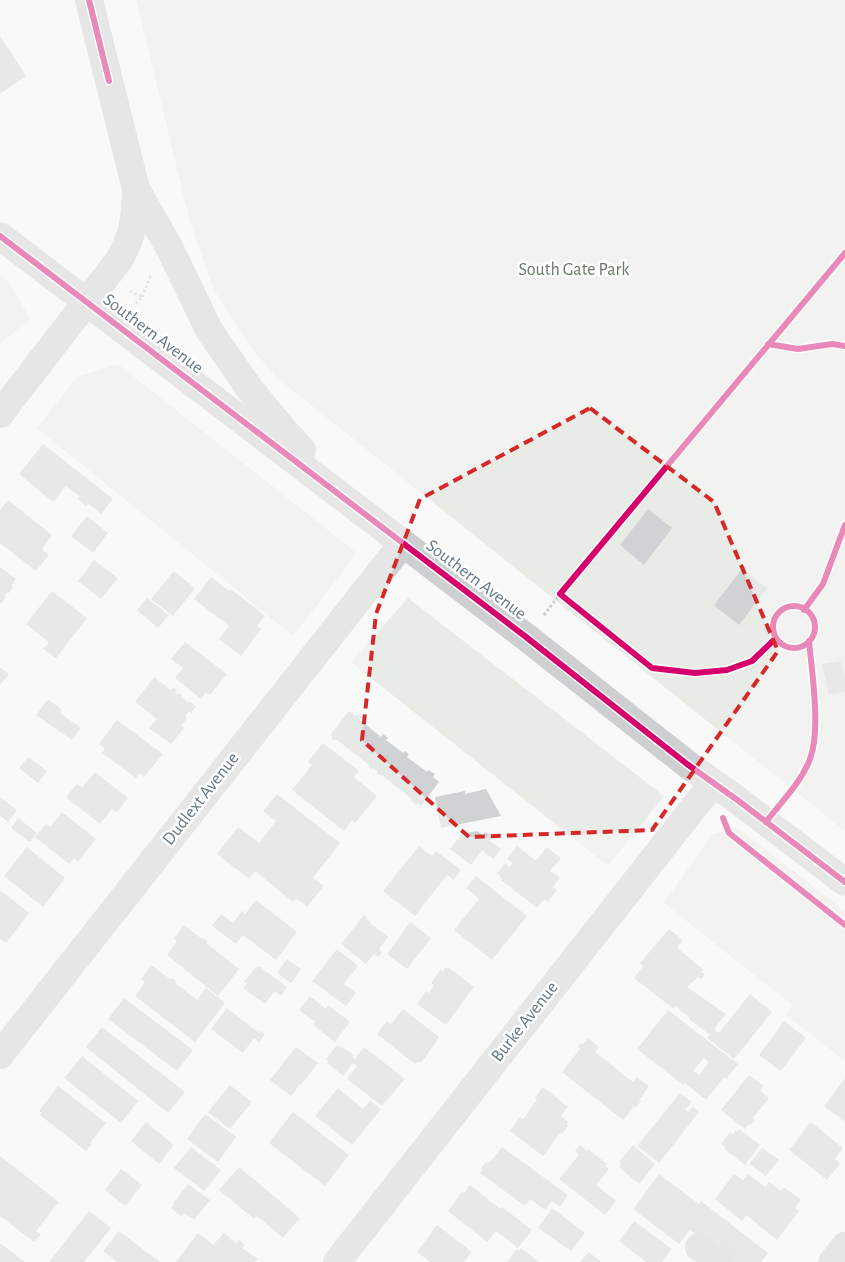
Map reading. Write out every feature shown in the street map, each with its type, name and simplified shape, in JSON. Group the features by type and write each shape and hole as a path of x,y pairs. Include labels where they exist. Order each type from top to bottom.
{"street":[{"name":"Southern Avenue","path":"89,0 136,189 169,247 209,330 249,388 281,427 353,504"},
{"name":"Southern Avenue","path":"136,189 135,216 128,244 87,303 353,504 713,783 845,882"},
{"path":"0,236 87,303 0,414"},
{"name":"Dudlext Avenue","path":"0,1055 402,543"},
{"name":"Burke Avenue","path":"337,1262 713,783"},
{"path":"832,1262 845,1246"}],"path":[{"path":"134,308 142,297 152,273 156,271"},
{"path":"128,290 142,297"},
{"path":"567,586 560,594 568,600"}],"highlighted area":[{"path":"590,408 714,502 778,651 652,830 469,837 362,740 376,614 420,499"}],"green space":[{"name":"South Gate Park","path":"136,0 845,0 845,831 277,378 248,344 213,288 190,222"},
{"path":"0,275 10,283 30,319 0,344"},
{"path":"118,364 357,553 293,636 37,428 77,377"},
{"path":"408,598 664,796 608,866 351,662"},
{"path":"738,828 845,911 845,1061 786,1015 792,1005 664,903 712,834"}],"building":[{"path":"0,36 26,76 0,94"},
{"path":"43,444 113,499 101,514 88,503 86,506 78,499 80,497 66,486 53,502 19,474"},
{"path":"8,500 52,535 42,549 49,555 36,571 0,543 0,510"},
{"path":"648,509 672,528 644,565 620,545"},
{"path":"87,516 108,533 93,553 71,536"},
{"path":"94,560 118,578 101,599 78,581"},
{"path":"0,567 16,579 11,586 13,587 4,596 6,597 0,605"},
{"path":"742,569 767,588 739,625 714,605"},
{"path":"174,571 195,588 173,616 151,599"},
{"path":"211,577 229,591 231,589 265,616 257,626 261,629 241,656 219,639 229,626 194,599"},
{"path":"52,591 87,618 56,658 43,649 49,642 26,624"},
{"path":"147,598 169,615 158,628 137,610"},
{"path":"185,642 227,674 210,695 206,692 201,699 175,678 183,668 171,659"},
{"path":"841,661 845,678 845,692 829,695 822,664"},
{"path":"0,667 9,674 0,685"},
{"path":"154,677 171,690 173,687 177,690 175,693 182,695 181,697 188,703 189,701 196,706 191,713 189,711 185,716 187,718 181,726 184,728 171,744 149,728 157,719 135,702"},
{"path":"48,699 62,710 60,713 81,728 72,740 36,715"},
{"path":"349,711 356,716 358,714 362,717 360,720 381,737 383,734 388,738 386,740 403,753 405,751 409,754 407,757 427,772 428,770 435,774 433,777 439,782 421,806 417,803 416,805 411,801 412,799 373,768 372,770 369,765 336,739 334,741 330,735"},
{"path":"117,720 163,754 144,777 140,773 136,778 102,753 105,749 99,744"},
{"path":"323,743 359,771 354,777 377,796 355,823 352,820 344,831 292,790 312,765 308,762"},
{"path":"28,757 47,771 38,783 19,768"},
{"path":"95,772 128,798 117,812 112,809 100,824 66,797 77,784 82,788"},
{"path":"486,789 501,816 441,828 435,797 465,791 465,794"},
{"path":"277,794 340,843 313,878 324,886 307,907 296,898 293,902 255,871 249,879 217,854 238,827 259,843 276,821 263,811"},
{"path":"0,797 17,810 8,822 0,815"},
{"path":"62,812 96,839 78,862 74,858 69,864 35,837 46,824 50,827"},
{"path":"18,818 37,833 30,842 11,828"},
{"path":"477,831 483,835 485,832 492,837 490,841 501,849 493,859 482,850 471,865 450,849 462,834"},
{"path":"419,846 432,856 436,851 461,870 454,880 447,875 415,916 383,891"},
{"path":"517,846 536,861 547,847 561,858 550,871 560,878 553,887 557,890 548,902 544,899 537,908 501,880 502,878 497,873 505,863 510,867 513,863 507,859"},
{"path":"27,847 65,878 43,907 4,876"},
{"path":"476,876 527,916 492,960 454,930 479,899 466,888"},
{"path":"0,890 29,913 6,943 0,939"},
{"path":"256,900 297,932 276,960 243,935 236,944 212,926 221,914 233,923 242,911 245,914"},
{"path":"364,915 370,923 388,937 379,949 382,952 378,957 374,954 366,964 341,944"},
{"path":"410,922 431,938 407,969 387,954"},
{"path":"184,925 202,939 208,941 206,943 239,969 218,996 167,955 177,941 174,938"},
{"path":"669,929 683,940 677,948 704,970 702,972 705,975 701,979 698,977 687,987 726,1014 714,1029 719,1033 750,994 772,1012 734,1059 707,1038 710,1035 690,1018 675,1006 674,1009 634,978 643,966 640,963"},
{"path":"337,949 358,966 344,984 356,993 346,1006 312,981"},
{"path":"287,959 301,969 291,983 277,973"},
{"path":"151,965 170,979 172,978 176,981 175,983 197,1000 206,988 225,1003 195,1042 135,996 145,982 141,979"},
{"path":"259,966 287,987 281,996 275,991 265,1004 243,988 247,984 244,982 256,967"},
{"path":"448,967 474,987 446,1025 417,1004 426,991 429,993 434,985 431,983 440,970 443,972"},
{"path":"310,996 326,1009 328,1005 350,1022 335,1042 313,1025 315,1022 299,1010"},
{"path":"124,998 193,1050 177,1071 108,1019"},
{"path":"227,1008 259,1033 260,1031 265,1034 259,1042 254,1038 243,1053 211,1029"},
{"path":"403,1009 439,1037 422,1062 415,1064 377,1034 387,1021 391,1024"},
{"path":"668,1010 738,1064 726,1079 724,1077 706,1100 685,1083 683,1085 637,1049","holes":["704,1058 709,1062 699,1075 693,1071"]},
{"path":"784,1021 806,1038 781,1071 759,1055"},
{"path":"102,1027 185,1092 168,1113 86,1047"},
{"path":"588,1038 599,1047 595,1052 633,1082 637,1077 649,1086 639,1100 641,1101 636,1107 634,1106 623,1120 562,1072 580,1049 578,1047 581,1043 583,1044"},
{"path":"337,1045 354,1055 352,1057 355,1059 364,1047 405,1079 382,1106 347,1079 357,1066 353,1063 343,1076 327,1063 326,1059"},
{"path":"296,1047 318,1063 291,1096 270,1080"},
{"path":"82,1056 138,1101 121,1123 64,1078"},
{"path":"749,1075 764,1086 760,1090 769,1098 753,1118 755,1120 745,1129 721,1110"},
{"path":"845,1078 845,1122 824,1106"},
{"path":"230,1085 252,1102 230,1129 208,1112"},
{"path":"58,1086 106,1123 86,1151 40,1115 42,1113 39,1111"},
{"path":"543,1087 568,1107 561,1116 568,1122 568,1126 562,1134 561,1132 543,1156 510,1131 520,1117 523,1119 537,1100 535,1098"},
{"path":"338,1088 363,1109 370,1101 381,1109 352,1145 315,1116"},
{"path":"680,1093 692,1102 685,1110 688,1112 693,1106 699,1112 659,1163 637,1146"},
{"path":"293,1112 349,1155 325,1186 269,1143"},
{"path":"205,1114 236,1137 218,1162 187,1139"},
{"path":"146,1122 174,1145 159,1164 131,1141"},
{"path":"811,1122 843,1148 835,1159 840,1164 827,1180 789,1150"},
{"path":"739,1129 760,1145 745,1165 724,1149 726,1148 721,1144 730,1132 733,1134 735,1130 737,1132"},
{"path":"580,1145 607,1164 605,1166 609,1169 596,1185 616,1201 605,1215 559,1179 579,1155 575,1151"},
{"path":"633,1145 655,1164 639,1184 619,1167 621,1164 619,1162"},
{"path":"191,1147 221,1170 204,1191 174,1168"},
{"path":"502,1147 568,1195 560,1207 552,1201 545,1210 530,1199 525,1206 480,1173 486,1162 491,1161"},
{"path":"762,1148 779,1160 766,1176 749,1164"},
{"path":"0,1156 59,1202 36,1231 41,1234 34,1242 0,1216"},
{"path":"239,1167 300,1218 283,1238 257,1216 254,1219 219,1190"},
{"path":"121,1169 142,1185 125,1206 105,1190"},
{"path":"659,1174 699,1204 701,1201 768,1253 761,1262 732,1262 690,1230 679,1244 633,1209"},
{"path":"734,1174 743,1180 748,1174 765,1187 769,1182 781,1191 784,1187 801,1200 795,1208 799,1211 777,1240 746,1215 742,1221 715,1199"},
{"path":"188,1184 210,1200 194,1220 184,1213 181,1216 171,1208"},
{"path":"470,1185 500,1209 502,1207 532,1230 518,1248 496,1231 487,1242 448,1211 462,1192 464,1193"},
{"path":"552,1208 585,1233 571,1251 538,1228"},
{"path":"89,1211 111,1228 84,1262 49,1262"},
{"path":"634,1221 672,1249 662,1262 646,1262 619,1241"},
{"path":"437,1225 472,1252 464,1262 430,1262 417,1252"},
{"path":"119,1231 160,1262 117,1262 103,1251"},
{"path":"198,1233 213,1245 224,1233 237,1244 239,1240 245,1245 242,1248 258,1259 255,1262 176,1262"},
{"path":"0,1243 25,1262 0,1262"},
{"path":"521,1248 539,1262 507,1262 517,1249 519,1251"},
{"path":"589,1252 601,1262 580,1262"}],"cycle path":[{"path":"89,0 109,81"},
{"path":"0,236 526,637 687,764 845,882"},
{"path":"776,638 752,661 727,670 695,673 652,668 560,594 845,253"},
{"path":"768,344 798,349 832,344 845,346"},
{"path":"804,610 823,584 845,525"},
{"path":"794,606 809,612 815,627 809,642 794,648 779,642 773,627 779,612 794,606"},
{"path":"766,822 801,776 810,759 813,747 815,701 809,641"},
{"path":"723,818 729,833 845,925"}]}
